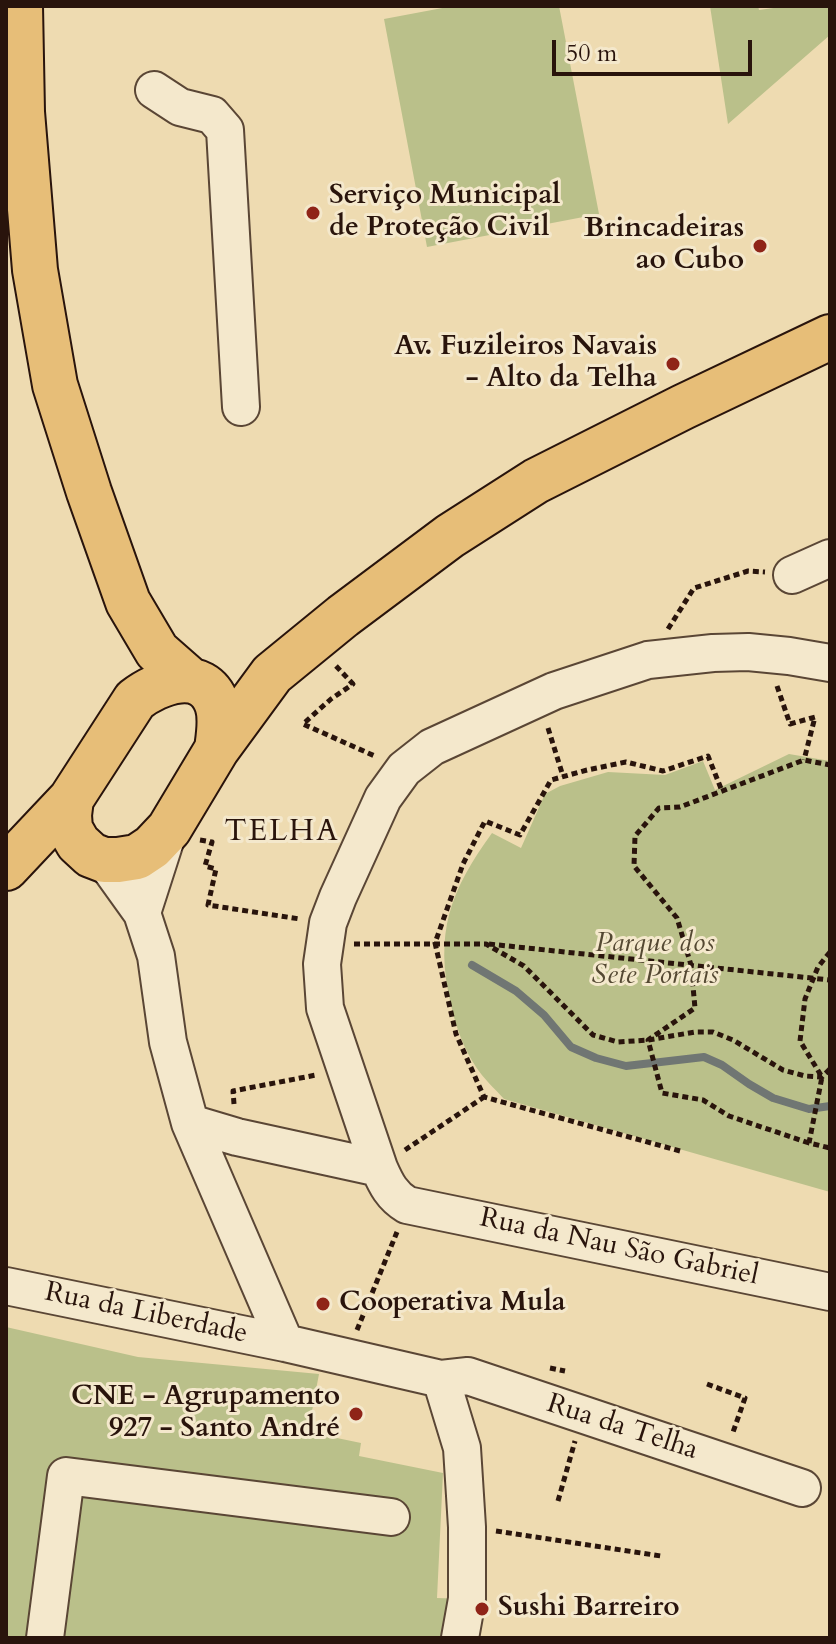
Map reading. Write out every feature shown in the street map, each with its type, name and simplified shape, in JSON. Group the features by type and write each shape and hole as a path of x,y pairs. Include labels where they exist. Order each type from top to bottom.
{"main road":[{"path":"8,865 42,853 118,860 137,857 186,829 217,749 220,722 217,703 199,684 157,651 128,602 55,385 35,270 22,112 20,6"},
{"path":"217,749 272,674 450,536 536,481 830,337"},
{"path":"128,602 136,658 135,700"},
{"path":"8,865 71,799 135,700 150,689 170,682 199,684 272,674"},
{"path":"71,799 70,829 78,843 97,858"}],"street":[{"path":"154,90 180,107 212,115 225,130 241,407"},
{"path":"792,575 830,558"},
{"path":"407,1205 389,1191 379,1168 325,1008 322,975 326,934 338,897 383,798 404,769 432,747 538,699 648,660 713,653 789,656 830,663"},
{"path":"142,913 186,829"},
{"path":"97,858 142,913 156,956 168,1042 190,1123 285,1343"},
{"path":"190,1123 237,1137 379,1168"},
{"name":"Rua da Nau São Gabriel","path":"407,1205 830,1292"},
{"name":"Rua da Liberdade","path":"6,1286 347,1357"},
{"name":"Rua da Telha","path":"347,1357 441,1379 468,1376 802,1488"},
{"path":"441,1379 462,1448 467,1599 460,1638"},
{"path":"45,1638 66,1476 391,1517"}],"path":[{"path":"648,660 694,588 748,571 792,575"},
{"path":"765,654 790,724 815,717 804,760"},
{"path":"335,665 353,684 303,724 404,769"},
{"path":"538,699 563,776"},
{"path":"484,1097 456,1034 435,943 463,864 485,821 520,835 551,780 626,762 663,771 708,756 722,791"},
{"path":"649,1042 695,1008 691,965 677,918 634,866 635,836 659,808 680,807 804,760 830,765"},
{"path":"186,829 200,840 212,842 205,866 216,869 208,905 326,934 486,944 830,980"},
{"path":"486,944 524,966 593,1035 618,1042 649,1042 695,1032 713,1032 733,1040 783,1070 822,1077"},
{"path":"822,1077 800,1041 805,999 818,967 830,952"},
{"path":"649,1042 662,1093 703,1100 729,1116 830,1148"},
{"path":"237,1137 233,1091 346,1069"},
{"path":"809,1143 822,1077 830,1069"},
{"path":"379,1168 484,1097 680,1151"},
{"path":"347,1357 407,1205"},
{"path":"707,1384 745,1398 722,1461"},
{"path":"558,1501 582,1414"},
{"path":"467,1527 661,1556"}],"green space":[{"path":"453,6 559,6 599,214 427,247 384,19"},
{"path":"710,6 758,6 759,10 830,6 830,35 728,124"},
{"name":"Parque dos Sete Portais","path":"789,754 830,761 830,1192 504,1099 479,1071 460,1037 451,1005 444,956 445,934 456,894 465,874 492,833 521,848 545,794 560,786 608,772 665,775 703,761 715,790"},
{"path":"6,1327 138,1357 319,1374 308,1432 361,1443 359,1456 443,1473 437,1598 467,1599 460,1638 6,1638"}],"waterway":[{"path":"472,965 516,991 544,1015 571,1047 596,1058 626,1066 704,1057 773,1098 809,1109 830,1106"}],"place":[{"name":"Serviço Municipal de Proteção Civil","path":"313,213"},
{"name":"Brincadeiras ao Cubo","path":"760,246"},
{"name":"Av. Fuzileiros Navais - Alto da Telha","path":"673,364"},
{"name":"Cooperativa Mula","path":"323,1304"},
{"name":"CNE - Agrupamento 927 - Santo André","path":"356,1414"},
{"name":"Sushi Barreiro","path":"482,1609"}],"district":[{"name":"TELHA","path":"282,833"}]}
